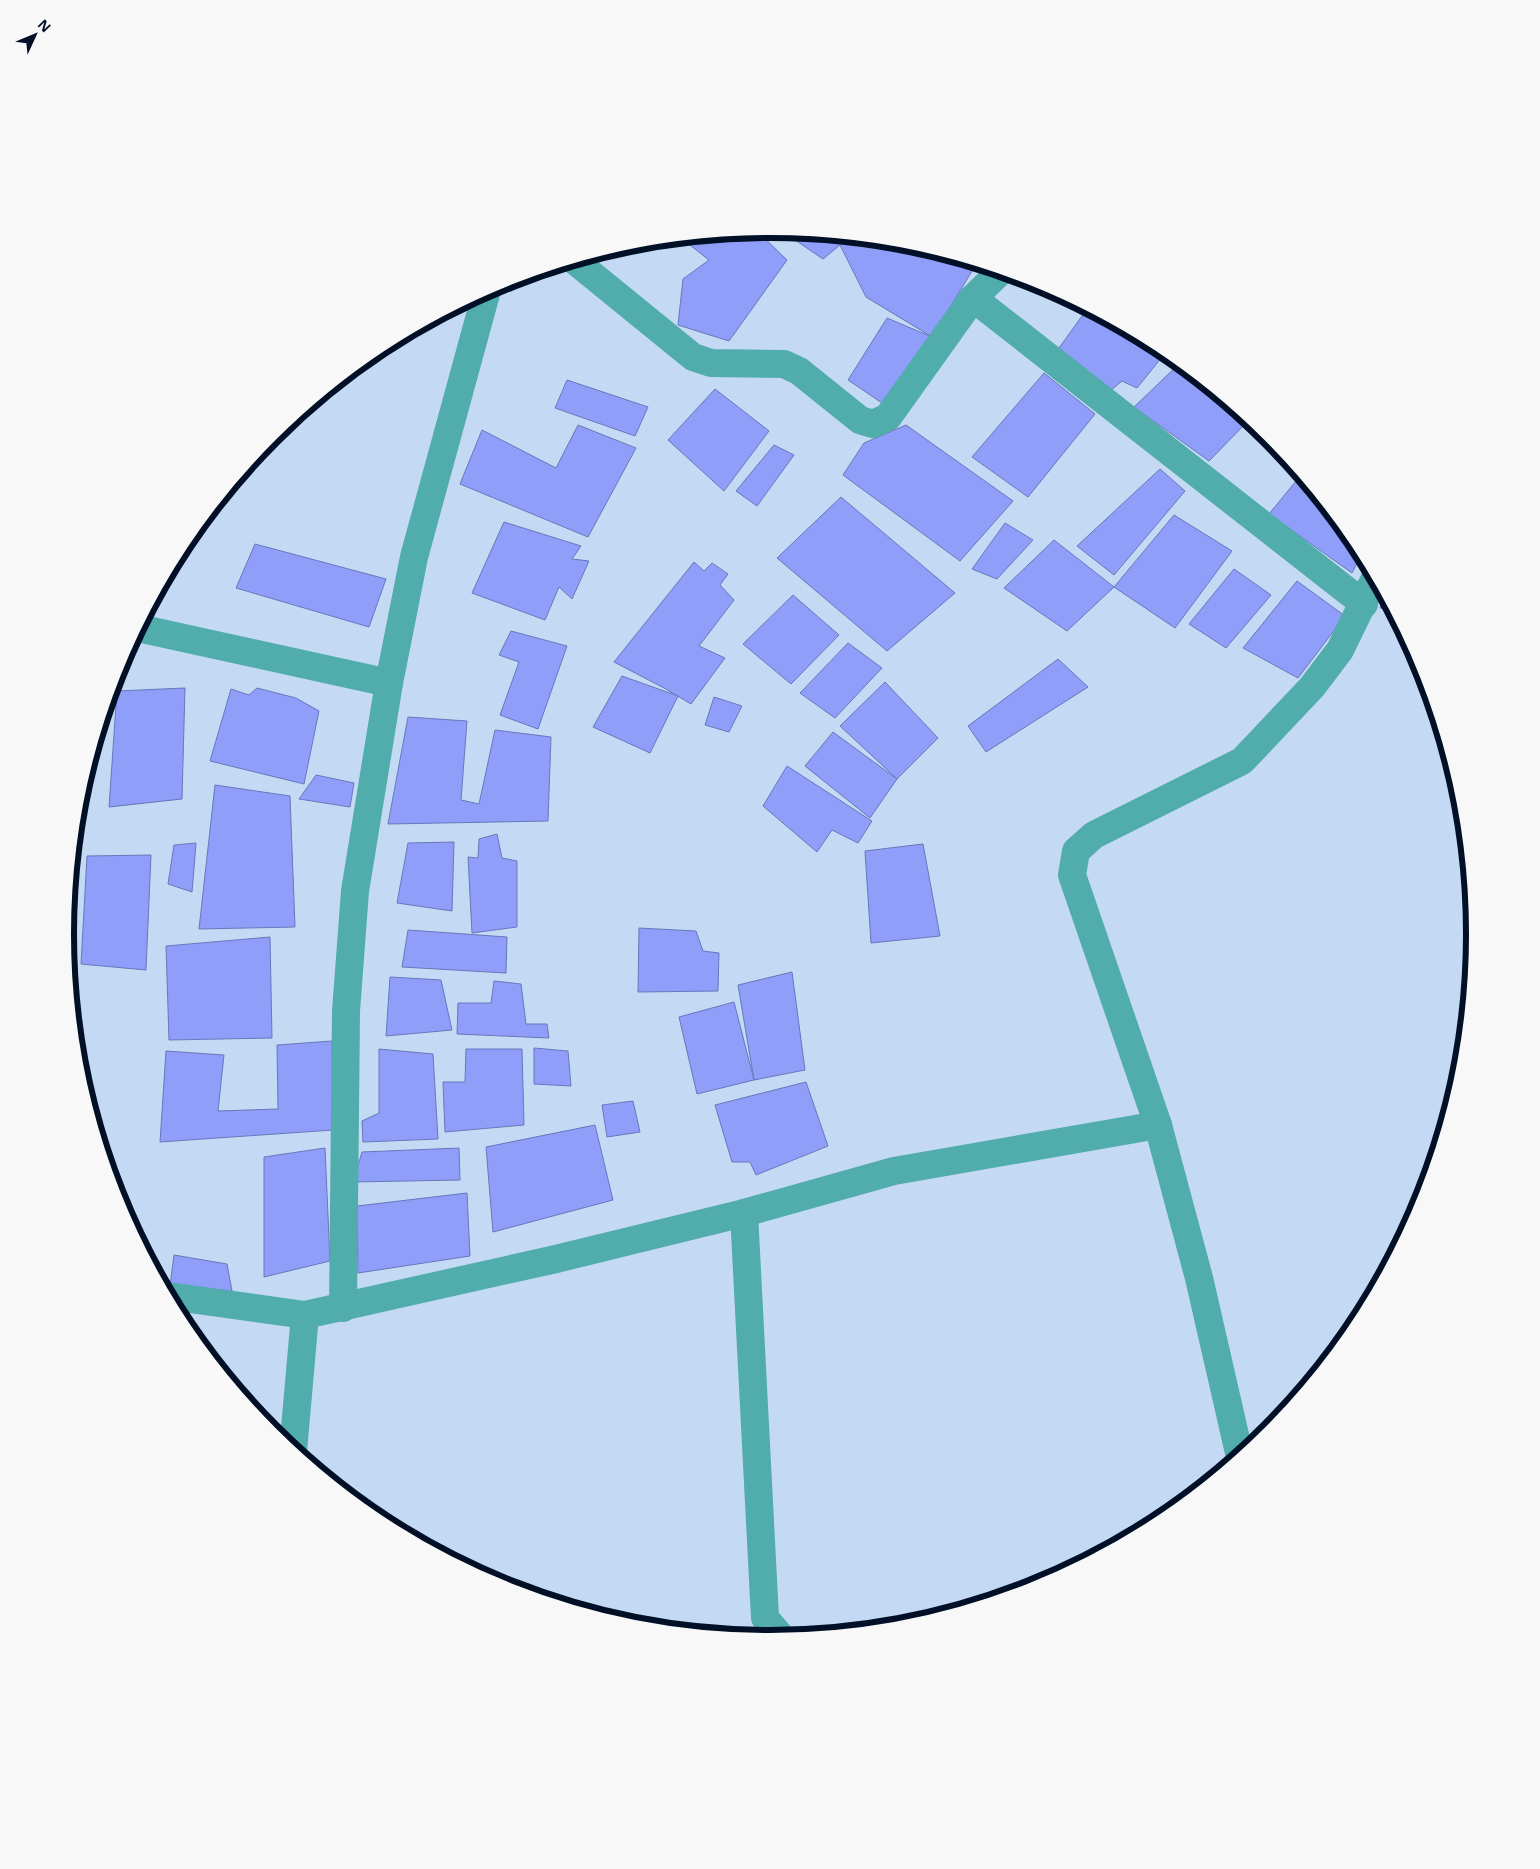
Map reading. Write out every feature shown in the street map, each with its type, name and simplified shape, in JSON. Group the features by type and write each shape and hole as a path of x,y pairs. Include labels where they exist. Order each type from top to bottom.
{"street":[{"path":"580,265 694,357 711,363 784,364 800,372 860,420 873,424 888,417 974,298 997,276"},
{"path":"974,298 1364,604"},
{"path":"343,1308 347,1002 355,891 389,683 414,557 484,300"},
{"path":"1238,1449 1199,1278 1158,1125 1072,875 1076,850 1094,835 1242,761 1312,687 1340,650 1372,585"},
{"path":"145,629 389,683"},
{"path":"176,1297 305,1315 343,1308 744,1213 894,1171 1158,1125"},
{"path":"744,1213 765,1618 776,1631"},
{"path":"294,1442 305,1315"}],"building":[{"path":"764,238 787,260 729,341 678,325 683,279 709,260 688,243"},
{"path":"794,239 861,244 906,252 973,269 932,337 866,297 840,245 823,259"},
{"path":"1084,313 1161,359 1137,388 1122,381 1111,390 1059,348"},
{"path":"887,318 932,337 882,403 848,380"},
{"path":"1174,368 1194,382 1244,425 1209,461 1134,407"},
{"path":"1044,373 1095,414 1028,497 972,457"},
{"path":"567,380 648,407 635,436 555,408"},
{"path":"715,389 769,431 724,491 668,440"},
{"path":"578,425 636,448 588,537 460,484 482,430 556,468"},
{"path":"906,425 1013,501 960,561 843,475 864,443"},
{"path":"774,445 794,455 757,506 736,491"},
{"path":"1160,469 1185,491 1114,575 1077,546"},
{"path":"1297,480 1322,511 1358,562 1352,573 1269,514"},
{"path":"841,497 955,593 887,651 777,558"},
{"path":"1174,515 1232,551 1175,628 1114,587"},
{"path":"504,522 581,546 572,559 589,561 572,599 559,587 545,620 472,593"},
{"path":"1005,523 1033,540 997,579 972,569"},
{"path":"1054,540 1114,587 1067,631 1004,588"},
{"path":"255,544 386,579 369,627 236,588"},
{"path":"694,562 704,571 712,563 728,574 720,585 734,600 699,646 725,658 691,704 614,662"},
{"path":"1234,569 1271,595 1226,648 1189,624"},
{"path":"1297,581 1345,616 1298,678 1243,648"},
{"path":"793,595 839,635 791,684 743,644"},
{"path":"511,631 567,646 538,729 500,715 519,662 499,655"},
{"path":"848,643 882,668 835,718 800,693"},
{"path":"1058,659 1088,687 986,752 968,726"},
{"path":"622,676 678,696 650,753 593,727"},
{"path":"885,682 938,738 897,779 840,726"},
{"path":"185,688 182,799 109,807 118,691"},
{"path":"257,688 296,698 319,711 304,784 210,761 231,689 249,695"},
{"path":"714,697 742,706 729,732 705,725"},
{"path":"408,717 467,721 461,800 479,804 495,730 551,737 548,821 388,824"},
{"path":"833,732 897,779 870,818 805,766"},
{"path":"787,766 872,821 858,843 832,830 817,852 763,806"},
{"path":"316,775 354,783 350,807 299,799"},
{"path":"215,785 290,796 295,927 199,929"},
{"path":"497,834 502,858 517,861 517,927 472,933 468,857 478,858 479,839"},
{"path":"454,842 452,911 397,903 408,843"},
{"path":"196,843 192,892 168,884 174,845"},
{"path":"923,844 940,936 871,943 865,851"},
{"path":"151,855 146,970 81,964 87,856"},
{"path":"639,928 696,931 703,951 719,953 718,991 638,992"},
{"path":"408,930 507,937 506,973 402,967"},
{"path":"270,937 272,1038 169,1040 166,946"},
{"path":"792,972 805,1070 754,1080 738,985"},
{"path":"390,977 441,980 452,1030 386,1036"},
{"path":"494,981 521,984 526,1024 547,1024 549,1038 457,1034 458,1003 491,1003"},
{"path":"734,1002 754,1080 697,1094 679,1017"},
{"path":"332,1041 333,1130 160,1142 166,1051 224,1055 218,1111 278,1109 277,1045"},
{"path":"534,1048 568,1051 571,1086 534,1084"},
{"path":"379,1049 433,1054 438,1139 363,1142 362,1121 379,1113"},
{"path":"466,1049 522,1049 524,1125 445,1132 443,1082 465,1082"},
{"path":"806,1082 828,1146 756,1175 750,1162 732,1162 715,1105"},
{"path":"633,1101 640,1132 607,1137 602,1105"},
{"path":"595,1125 613,1200 493,1232 486,1147"},
{"path":"325,1148 330,1261 264,1277 264,1157"},
{"path":"459,1148 460,1180 353,1182 362,1152"},
{"path":"467,1193 470,1256 358,1273 357,1206"},
{"path":"174,1255 227,1264 232,1291 170,1286"}]}
